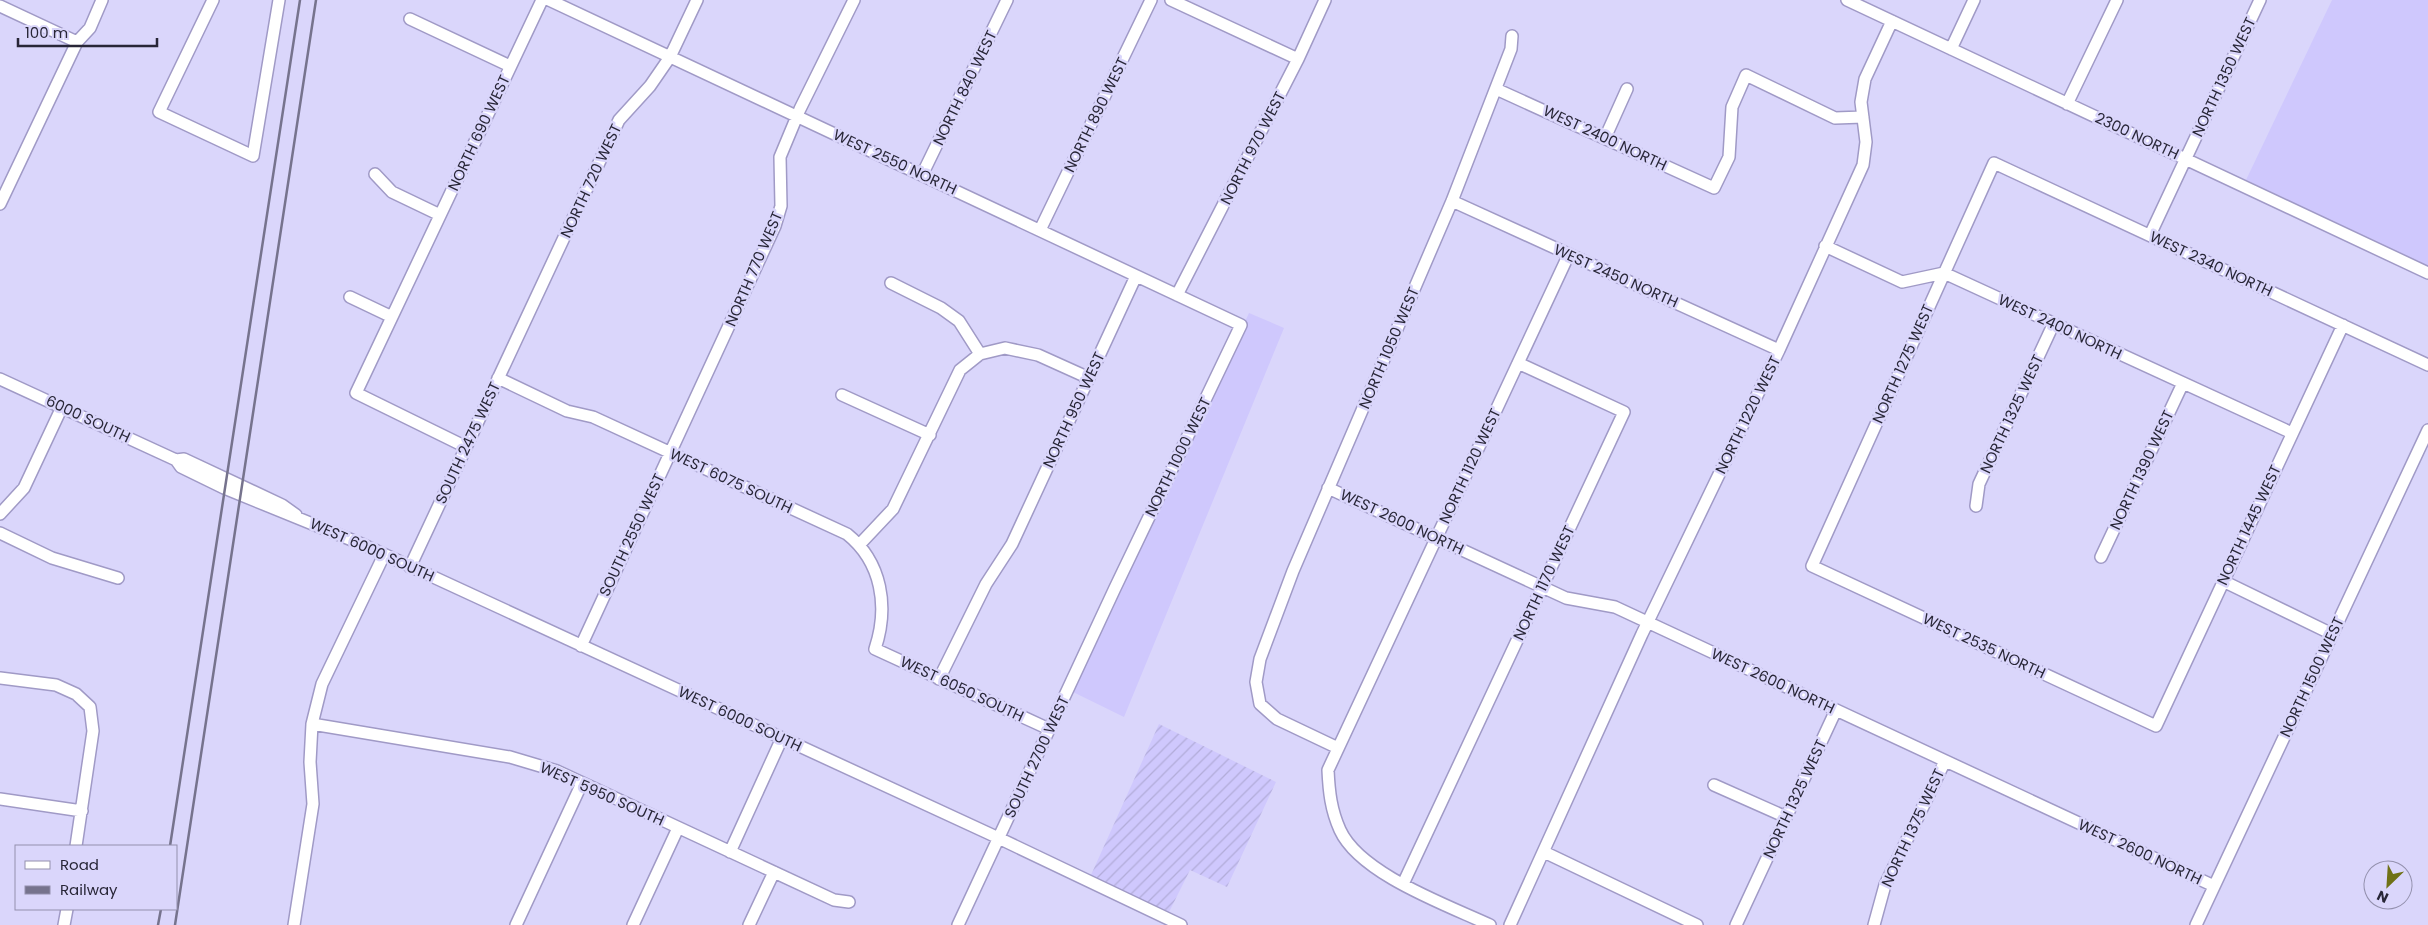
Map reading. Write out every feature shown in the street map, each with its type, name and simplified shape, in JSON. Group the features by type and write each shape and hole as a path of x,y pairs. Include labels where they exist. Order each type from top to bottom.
{"street":[{"path":"0,204 76,42 90,28 102,0"},
{"path":"213,0 159,112 253,156 279,0"},
{"name":"NORTH 690 WEST","path":"466,447 356,393 542,0"},
{"name":"WEST 2550 NORTH","path":"549,0 1241,325"},
{"name":"NORTH 720 WEST","path":"526,318 619,120 650,86 670,57 698,0"},
{"name":"NORTH 770 WEST","path":"696,397 775,226 781,206 780,157 797,116 854,0"},
{"name":"NORTH 840 WEST","path":"922,175 1007,0"},
{"name":"NORTH 890 WEST","path":"1040,230 1151,0"},
{"path":"1171,0 1298,58"},
{"name":"NORTH 970 WEST","path":"1177,295 1298,58 1325,0"},
{"name":"2300 NORTH","path":"1847,0 2428,273"},
{"path":"1951,49 1974,0"},
{"path":"2067,104 2117,0"},
{"name":"NORTH 1350 WEST","path":"2150,235 2260,0"},
{"path":"0,6 76,42"},
{"path":"410,19 510,66"},
{"name":"NORTH 1220 WEST","path":"1510,925 1647,622 1780,350 1863,165 1866,142 1861,102 1865,79 1892,21"},
{"name":"NORTH 1050 WEST","path":"1338,748 1277,719 1260,704 1256,682 1260,659 1293,571 1452,201 1511,49 1512,36"},
{"name":"WEST 2400 NORTH","path":"1496,88 1714,188 1729,157 1732,107 1746,75 1835,118 1863,118"},
{"path":"1605,138 1627,89"},
{"name":"WEST 2340 NORTH","path":"1994,163 2428,364"},
{"name":"NORTH 1275 WEST","path":"1812,566 1994,163"},
{"path":"375,174 392,192 440,215"},
{"name":"WEST 2450 NORTH","path":"1452,201 1780,350"},
{"path":"1826,246 1902,282 1944,273"},
{"name":"NORTH 1120 WEST","path":"1403,884 1384,875 1358,855 1341,832 1330,801 1328,770 1569,254"},
{"name":"WEST 2400 NORTH","path":"1944,273 2292,433"},
{"name":"NORTH 950 WEST","path":"939,679 986,584 1012,544 1136,276"},
{"path":"891,283 941,308 959,321 980,354"},
{"path":"350,297 392,317"},
{"name":"SOUTH 2475 WEST","path":"410,567 526,318"},
{"name":"NORTH 1000 WEST","path":"1115,588 1241,325"},
{"name":"NORTH 1325 WEST","path":"1976,506 1979,484 2054,325"},
{"name":"NORTH 1445 WEST","path":"2156,726 2343,325"},
{"path":"860,544 893,509 960,370 980,354 1005,348 1038,356 1089,378"},
{"name":"NORTH 1170 WEST","path":"1403,884 1624,412 1518,363"},
{"name":"WEST 6075 SOUTH","path":"498,378 567,411 593,417 847,534 860,544 879,578 882,601 882,630 875,649"},
{"name":"6000 SOUTH","path":"0,379 176,460 181,467 241,490"},
{"name":"NORTH 1390 WEST","path":"2101,557 2183,383"},
{"path":"842,394 930,434"},
{"name":"SOUTH 2550 WEST","path":"581,646 696,397"},
{"path":"0,514 24,488 62,407"},
{"name":"NORTH 1500 WEST","path":"2196,925 2428,430"},
{"name":"WEST 2600 NORTH","path":"1328,488 1566,598 1615,607 2214,886"},
{"name":"WEST 6000 SOUTH","path":"241,490 281,513 297,516 384,555 999,838 1181,925"},
{"path":"0,533 52,558 118,578"},
{"path":"294,925 313,804 310,762 312,724 322,684 384,555"},
{"name":"WEST 2535 NORTH","path":"1812,566 2156,726"},
{"path":"2223,581 2332,634"},
{"name":"SOUTH 2700 WEST","path":"958,925 1115,588"},
{"name":"WEST 6050 SOUTH","path":"875,649 1049,729"},
{"path":"0,678 56,685 76,694 90,707 94,731 76,845"},
{"name":"NORTH 1325 WEST","path":"1736,925 1836,710"},
{"name":"WEST 5950 SOUTH","path":"312,724 510,757 556,771 834,900 849,902"},
{"path":"730,852 782,738"},
{"name":"NORTH 1375 WEST","path":"1874,925 1885,885 1946,761"},
{"path":"516,925 582,783"},
{"path":"1714,784 1786,817"},
{"path":"0,799 82,810"},
{"path":"633,925 678,828"},
{"path":"1544,852 1697,925"},
{"path":"750,925 774,872"},
{"path":"1403,884 1490,925"},
{"path":"64,925 67,910"}],"shaded area":[{"path":"2332,0 2428,0 2428,266 2246,180"},
{"path":"1249,313 1284,328 1124,717 1073,692"},
{"path":"1159,724 1276,782 1227,887 1190,870 1169,912 1091,875"}],"railway":[{"path":"170,845 300,0"},
{"path":"178,905 316,0"},
{"path":"158,925 161,910"},
{"path":"175,925 177,910"}]}
